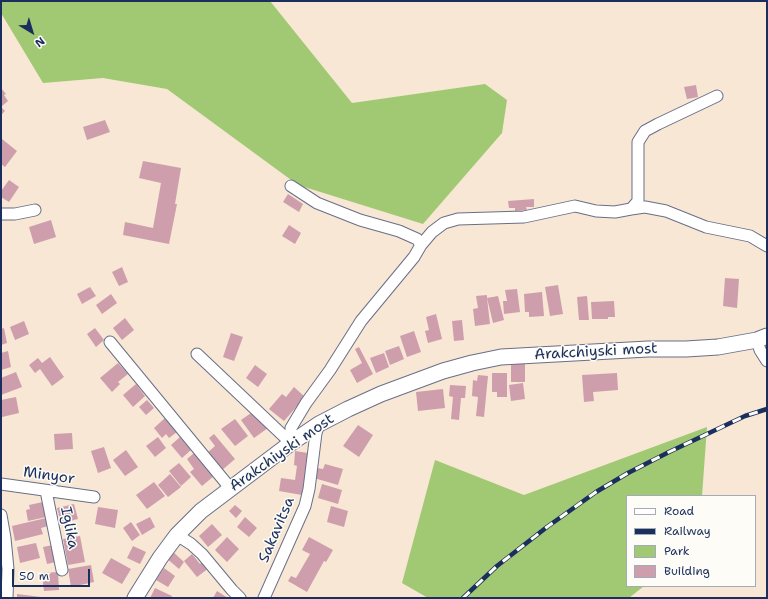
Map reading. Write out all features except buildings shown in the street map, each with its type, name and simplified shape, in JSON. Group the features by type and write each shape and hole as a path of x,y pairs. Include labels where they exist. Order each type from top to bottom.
{"main road":[{"name":"Arakchiyski most","path":"135,598 160,558 176,536 201,511 291,443 319,424 381,394 443,371 501,357 648,349 718,347 762,338"}],"street":[{"path":"631,210 638,201 638,142 645,131 717,96"},
{"path":"291,186 317,203 360,220 417,238 421,245"},
{"path":"291,443 291,428 361,321 414,257 421,245 432,232 444,223 458,220 524,217 575,206 596,212 615,212 645,207 666,211 706,226 750,236 767,246"},
{"path":"1,214 15,214 35,210"},
{"path":"762,338 760,350 767,361"},
{"path":"110,342 231,489"},
{"path":"197,354 291,443"},
{"name":"Sakavitsa","path":"264,598 305,506 309,489 316,433 319,424"},
{"name":"Minyor","path":"1,484 94,497"},
{"name":"Iglika","path":"46,491 62,570"},
{"path":"1,516 6,538 8,570 7,598"},
{"path":"176,536 191,544 202,554 240,598"}],"green space":[{"path":"1,1 270,1 352,103 485,84 507,100 502,133 423,224 298,185 167,89 103,78 43,83 1,13"},
{"path":"707,427 702,495 626,495 626,587 643,587 629,598 428,598 402,583 435,460 524,495"}],"railway":[{"path":"463,598 497,566 547,527 596,492 628,473 669,452 745,416 767,409"}]}
